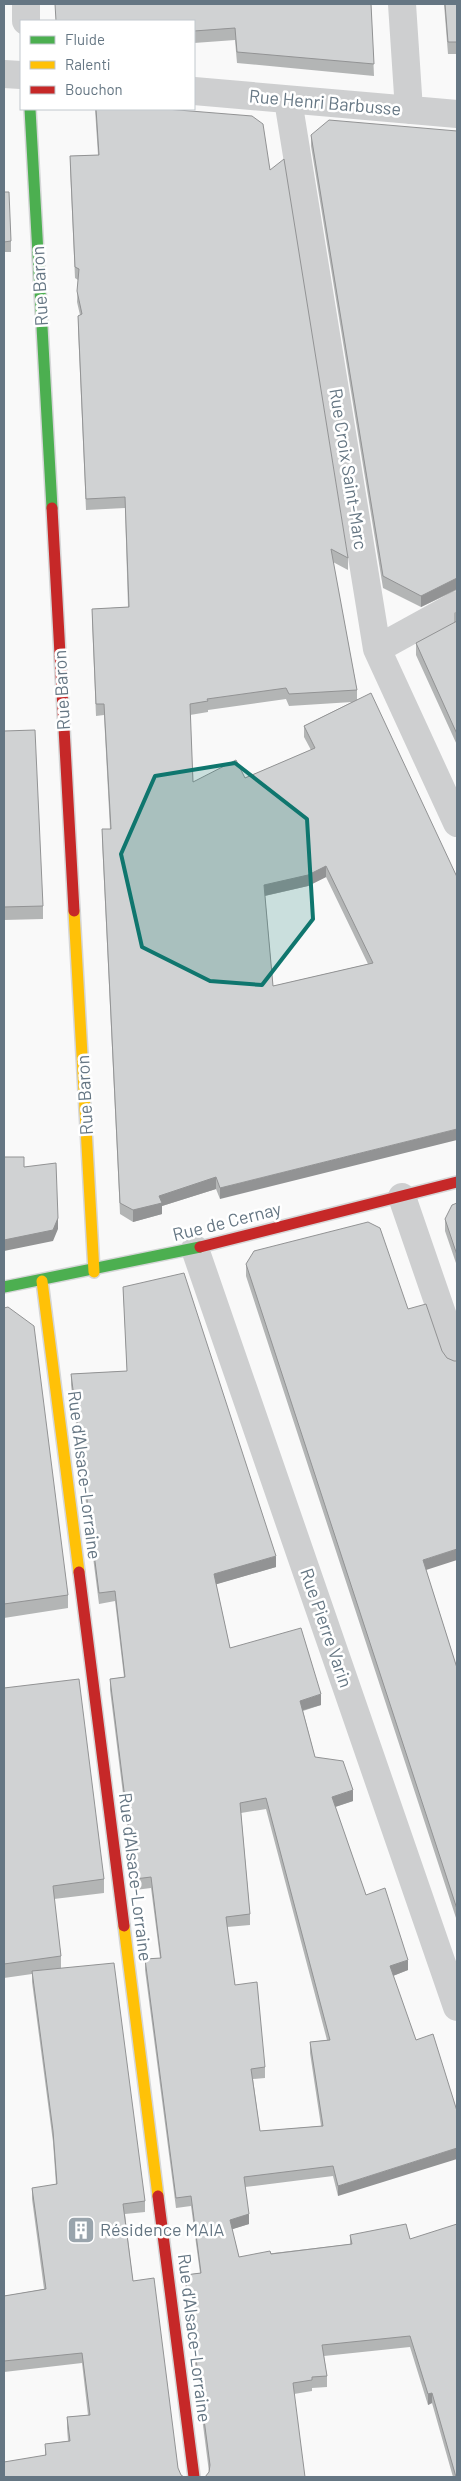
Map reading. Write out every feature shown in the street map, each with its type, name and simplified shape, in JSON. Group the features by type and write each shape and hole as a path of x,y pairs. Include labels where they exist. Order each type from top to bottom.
{"street":[{"path":"26,4 26,20"},
{"path":"402,4 409,110"},
{"path":"4,74 20,75"},
{"name":"Rue Henri Barbusse","path":"195,91 457,114"},
{"name":"Rue Croix Saint-Marc","path":"288,100 377,649 457,823"},
{"name":"Rue Baron","path":"30,110 94,1272"},
{"path":"377,649 457,605"},
{"name":"Rue de Cernay","path":"4,1288 94,1272 195,1249 457,1182"},
{"path":"402,1197 457,1357"},
{"name":"Rue Pierre Varin","path":"195,1249 457,2007"},
{"name":"Rue d'Alsace-Lorraine","path":"42,1281 194,2477"}],"highlighted area":[{"path":"235,763 307,819 313,919 262,985 210,981 142,947 121,854 155,776"}],"building":[{"path":"55,4 371,4 374,64 237,52 235,28 195,31 195,20 56,20"},
{"path":"445,4 457,4 457,42 448,42"},
{"path":"96,110 178,110 252,116 263,124 270,170 284,159 348,558 331,549 357,690 289,694 286,688 207,699 208,701 190,704 193,782 236,760 245,778 315,748 304,726 371,693 457,877 457,1129 220,1188 216,1177 159,1196 162,1203 133,1210 120,1203 102,829 111,829 104,704 96,704 92,609 129,607 125,497 86,499 78,316 82,314 77,291 79,269 75,267 70,156 99,155","holes":["326,866 373,963 273,986 264,885 308,875"]},
{"path":"329,120 457,131 457,578 421,596 383,576 311,135"},
{"path":"4,192 9,192 11,241 4,242"},
{"path":"457,621 457,734 416,643"},
{"path":"35,730 43,906 4,907 4,731"},
{"path":"4,1157 24,1157 24,1167 56,1163 58,1218 53,1230 4,1240"},
{"path":"457,1203 457,1255 445,1219 452,1205"},
{"path":"368,1222 380,1228 408,1309 426,1304 442,1351 447,1358 457,1361 457,1549 423,1560 457,1668 457,1909 246,1264 254,1251"},
{"path":"184,1273 276,1556 214,1574 230,1648 301,1628 321,1694 300,1701 315,1757 343,1761 353,1790 332,1797 366,1895 385,1888 408,1960 390,1966 416,2040 433,2034 457,2111 457,2148 338,2186 333,2166 244,2177 249,2214 230,2220 239,2257 270,2251 271,2254 352,2244 350,2235 406,2224 410,2239 457,2224 457,2477 432,2393 428,2394 410,2336 322,2345 327,2376 312,2377 312,2380 293,2383 305,2477 205,2477 209,2472 210,2465 185,2275 201,2273 191,2196 176,2198 145,1959 161,1958 151,1877 135,1879 110,1679 125,1677 115,1591 99,1593 71,1374 127,1371 123,1287","holes":["266,1798 330,2040 310,2042 323,2126 260,2131 251,2069 265,2067 257,1982 235,1985 226,1917 250,1914 240,1803"]},
{"path":"8,1307 34,1326 68,1595 4,1604 4,1308"},
{"path":"79,1679 104,1879 53,1886 61,1956 4,1964 4,1688"},
{"path":"114,1963 145,2201 123,2204 133,2281 154,2278 178,2468 184,2477 4,2477 4,2462 46,2455 45,2444 70,2441 67,2417 90,2415 82,2353 4,2361 4,2296 46,2289 32,2188 57,2184 53,2131 32,1971"}],"traffic: fast":[{"path":"30,110 52,508"},
{"path":"4,1287 200,1247"}],"traffic: slow":[{"path":"74,911 94,1272"},
{"path":"42,1281 79,1572"},
{"path":"124,1926 158,2196"}],"traffic: jam":[{"path":"52,508 74,911"},
{"path":"200,1247 457,1182"},
{"path":"79,1572 124,1926"},
{"path":"158,2196 194,2477"}],"place":[{"name":"Résidence MAIA","path":"81,2230"}]}
